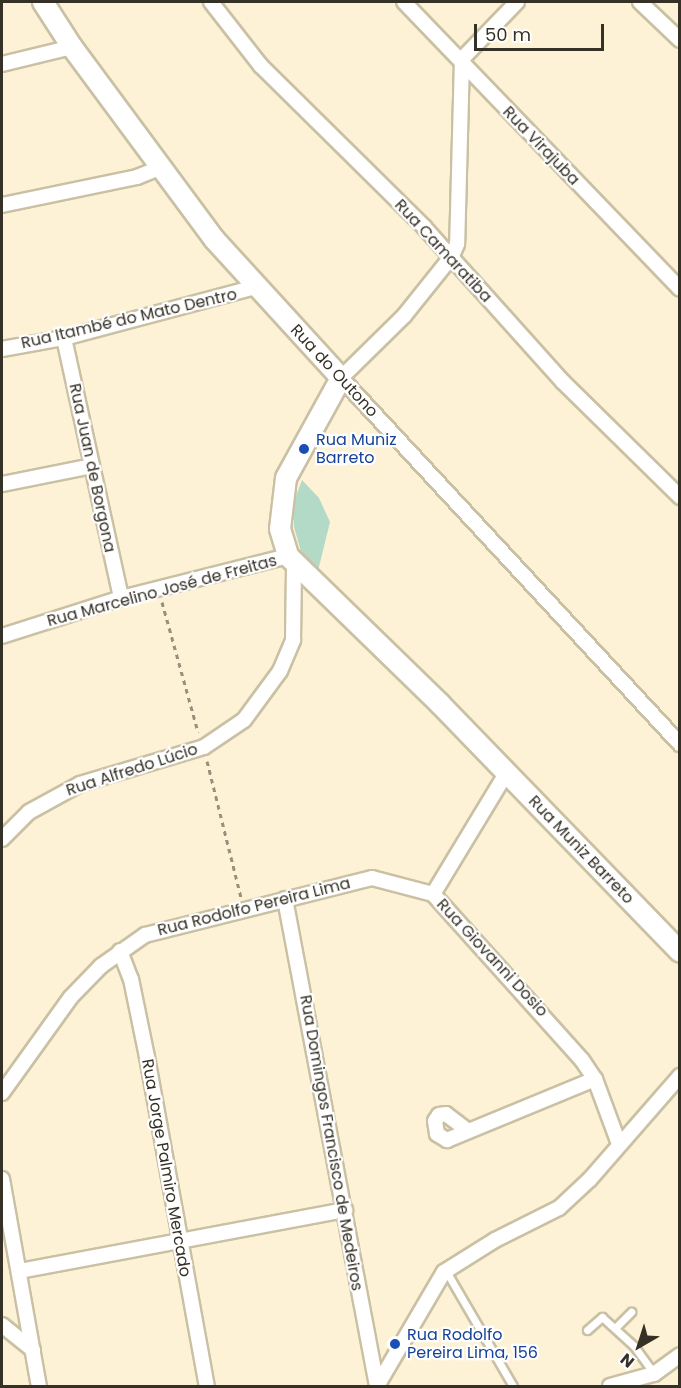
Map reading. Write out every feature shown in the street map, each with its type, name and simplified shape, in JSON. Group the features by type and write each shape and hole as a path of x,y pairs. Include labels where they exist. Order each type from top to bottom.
{"street":[{"name":"Rua do Outono","path":"43,2 72,47 159,168 256,287 680,744"},
{"name":"Rua Camaratiba","path":"211,2 261,66 452,256 563,382 680,497"},
{"name":"Rua Virajuba","path":"404,2 462,59 490,93 680,289"},
{"path":"291,560 280,529 286,478 341,378 404,316 452,256 457,244 462,59 517,2"},
{"path":"640,2 680,40"},
{"path":"2,64 72,47"},
{"path":"2,205 137,177 159,168"},
{"name":"Rua Itambé do Mato Dentro","path":"2,349 64,338 256,287"},
{"name":"Rua Juan de Borgona","path":"64,338 121,598"},
{"path":"2,484 92,466"},
{"name":"Rua Marcelino José de Freitas","path":"2,636 121,598 291,560"},
{"name":"Rua Alfredo Lúcio","path":"2,839 29,812 80,784 204,747 244,720 280,671 293,640 291,560"},
{"name":"Rua Muniz Barreto","path":"291,560 507,772 680,952"},
{"name":"Rua Giovanni Dosio","path":"507,772 433,894 566,1039 594,1079 619,1144"},
{"name":"Rua Rodolfo Pereira Lima","path":"2,1093 71,997 120,951 145,935 372,878 433,894"},
{"name":"Rua Domingos Francisco de Medeiros","path":"285,899 377,1386"},
{"name":"Rua Jorge Palmiro Mercado","path":"120,951 131,980 147,1057 178,1242 207,1386"},
{"path":"377,1386 446,1271 480,1248 559,1208 680,1076"},
{"path":"467,1130 594,1079"},
{"path":"2,1179 39,1386"},
{"path":"19,1271 345,1210"},
{"path":"2,1325 33,1350"},
{"path":"610,1386 654,1374 680,1355"}],"lane":[{"path":"446,1271 513,1386"},
{"path":"615,1328 631,1312"},
{"path":"587,1330 602,1317 615,1328 654,1374"}],"path":[{"path":"158,589 204,747 244,909"}],"green space":[{"path":"302,480 319,498 330,522 317,575 302,555 294,527 293,504"}],"place":[{"name":"Rua Muniz Barreto","path":"304,449"},
{"name":"Rua Rodolfo Pereira Lima, 156","path":"395,1344"}]}
